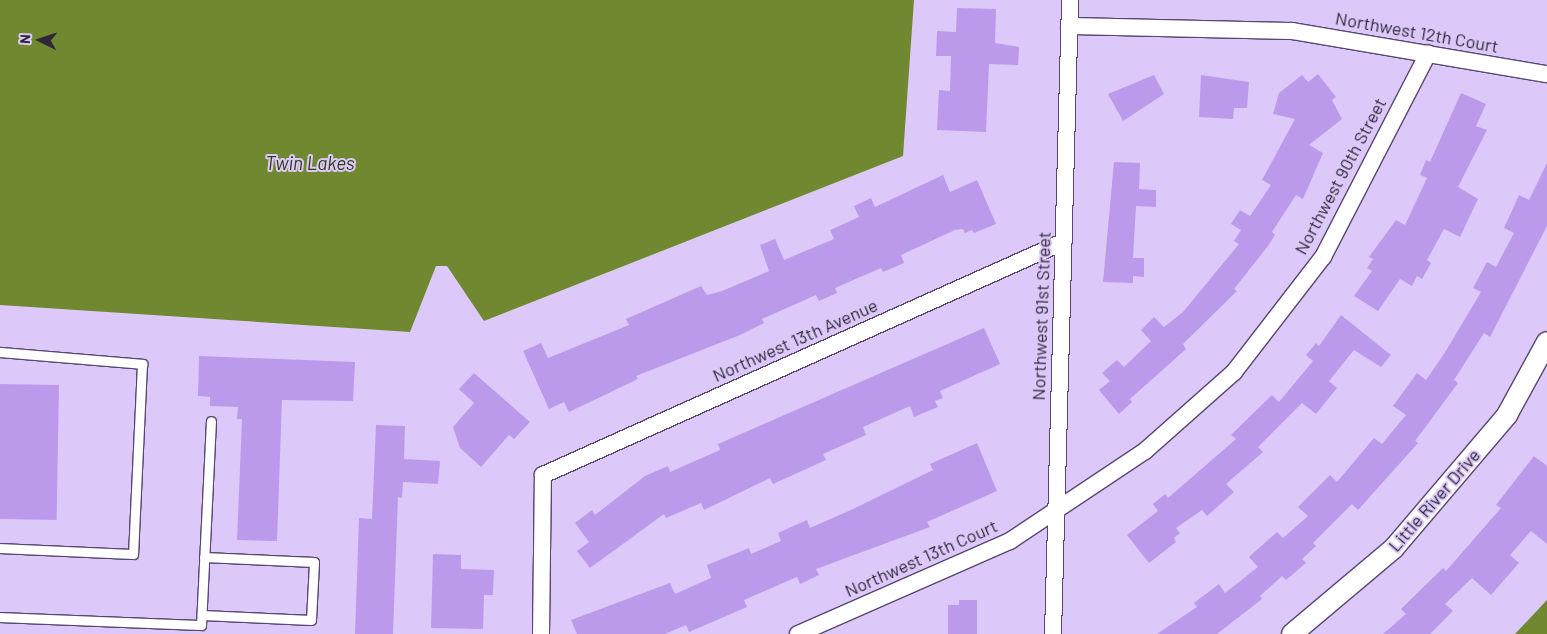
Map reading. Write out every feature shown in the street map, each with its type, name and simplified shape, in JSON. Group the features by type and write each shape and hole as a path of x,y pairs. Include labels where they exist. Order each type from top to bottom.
{"street":[{"name":"Northwest 91st Street","path":"1053,634 1070,0"},
{"name":"Northwest 12th Court","path":"1070,26 1292,31 1547,74"},
{"name":"Northwest 90th Street","path":"1056,510 1145,451 1234,372 1323,256 1428,54"},
{"name":"Northwest 13th Avenue","path":"541,634 543,475 1064,242"},
{"name":"Little River Drive","path":"1292,634 1394,548 1507,415 1547,342"},
{"name":"Northwest 13th Court","path":"798,634 1010,541 1056,510"}],"lane":[{"path":"0,352 142,364 134,554 0,548"},
{"path":"0,617 201,625 211,421"},
{"path":"202,616 312,620 314,562 204,557"}],"water":[{"name":"Twin Lakes","path":"0,0 914,0 903,156 484,321 447,266 436,266 410,332 0,305"},
{"path":"1547,600 1547,634 1515,634"}],"building":[{"path":"957,8 996,9 995,43 1019,47 1018,65 989,64 986,132 937,130 939,90 950,91 951,56 936,56 937,31 956,32"},
{"path":"1318,74 1336,97 1332,100 1342,119 1309,145 1323,153 1303,199 1296,195 1272,232 1275,235 1268,246 1234,289 1237,291 1183,344 1186,349 1130,399 1132,402 1119,414 1099,390 1110,381 1102,373 1117,360 1124,367 1151,341 1141,330 1154,317 1164,327 1183,312 1239,244 1234,241 1241,230 1231,224 1240,210 1250,216 1271,185 1262,180 1295,119 1273,114 1279,93 1302,75 1308,82"},
{"path":"1154,75 1164,94 1123,121 1108,94"},
{"path":"1201,75 1249,82 1247,108 1234,108 1233,119 1199,117"},
{"path":"1461,93 1486,104 1476,126 1487,130 1458,187 1478,199 1460,237 1444,229 1427,260 1431,263 1422,279 1417,276 1412,286 1400,279 1378,311 1354,296 1372,271 1367,268 1373,259 1369,257 1396,220 1405,225 1427,178 1420,175 1426,160 1430,162"},
{"path":"1114,162 1140,163 1139,189 1156,190 1156,207 1136,206 1133,258 1144,258 1144,277 1133,276 1133,283 1103,282"},
{"path":"1547,163 1547,226 1490,337 1484,333 1454,380 1458,383 1415,441 1418,443 1358,510 1352,504 1313,543 1316,546 1302,559 1306,563 1286,580 1282,576 1260,596 1262,599 1217,634 1157,634 1197,607 1194,603 1219,584 1225,593 1258,567 1249,557 1277,532 1283,538 1308,516 1298,507 1330,475 1337,482 1374,438 1382,444 1406,415 1393,406 1417,373 1426,380 1444,354 1481,292 1473,288 1487,262 1496,267 1514,233 1504,228 1519,195 1529,200"},
{"path":"943,175 950,192 977,180 996,224 974,233 972,230 965,233 963,229 955,230 901,255 904,263 883,272 881,268 835,288 837,293 819,301 816,295 762,319 764,323 740,335 636,376 638,379 569,412 564,402 549,409 523,351 541,343 548,358 629,325 626,319 701,286 707,295 722,291 769,271 760,245 775,239 784,260 834,239 830,230 859,217 854,206 871,198 875,207"},
{"path":"1341,315 1391,355 1381,367 1354,350 1329,381 1337,388 1316,414 1302,403 1258,447 1263,452 1226,484 1234,492 1207,516 1202,510 1176,528 1180,533 1174,538 1176,542 1149,563 1127,535 1158,511 1153,504 1165,494 1168,498 1236,439 1231,435 1272,395 1279,402 1313,361 1306,355 1316,343 1319,346"},
{"path":"984,328 1000,364 940,391 943,398 935,401 938,407 914,417 910,406 863,427 866,435 823,454 826,460 773,484 770,478 704,510 701,503 666,518 664,514 590,568 577,551 589,542 575,523 592,510 595,515 645,476 668,466 670,472 720,450 718,444"},
{"path":"199,356 355,362 353,401 282,400 277,541 237,540 242,419 237,419 238,407 210,406 210,397 198,396"},
{"path":"474,373 530,422 514,439 509,435 481,467 460,448 453,427 474,403 459,389"},
{"path":"0,384 59,385 57,520 0,519"},
{"path":"376,425 405,426 404,459 440,461 438,484 403,482 402,498 398,497 393,634 355,634 359,518 372,519"},
{"path":"977,443 997,491 927,522 930,527 816,569 819,575 800,584 797,577 744,600 747,607 689,632 686,625 665,634 577,634 571,620 670,583 675,594 711,578 707,565 749,548 751,554 781,541 778,533 807,520 810,528 851,510 933,470 930,464"},
{"path":"1534,456 1547,466 1547,544 1531,531 1510,555 1519,563 1491,595 1472,578 1445,604 1453,611 1430,634 1383,634 1406,614 1401,609 1443,568 1446,571 1501,508 1496,505"},
{"path":"433,554 461,555 461,569 494,570 493,595 484,595 483,629 431,628"},
{"path":"959,600 977,600 977,634 948,634 948,605 959,605"}]}
